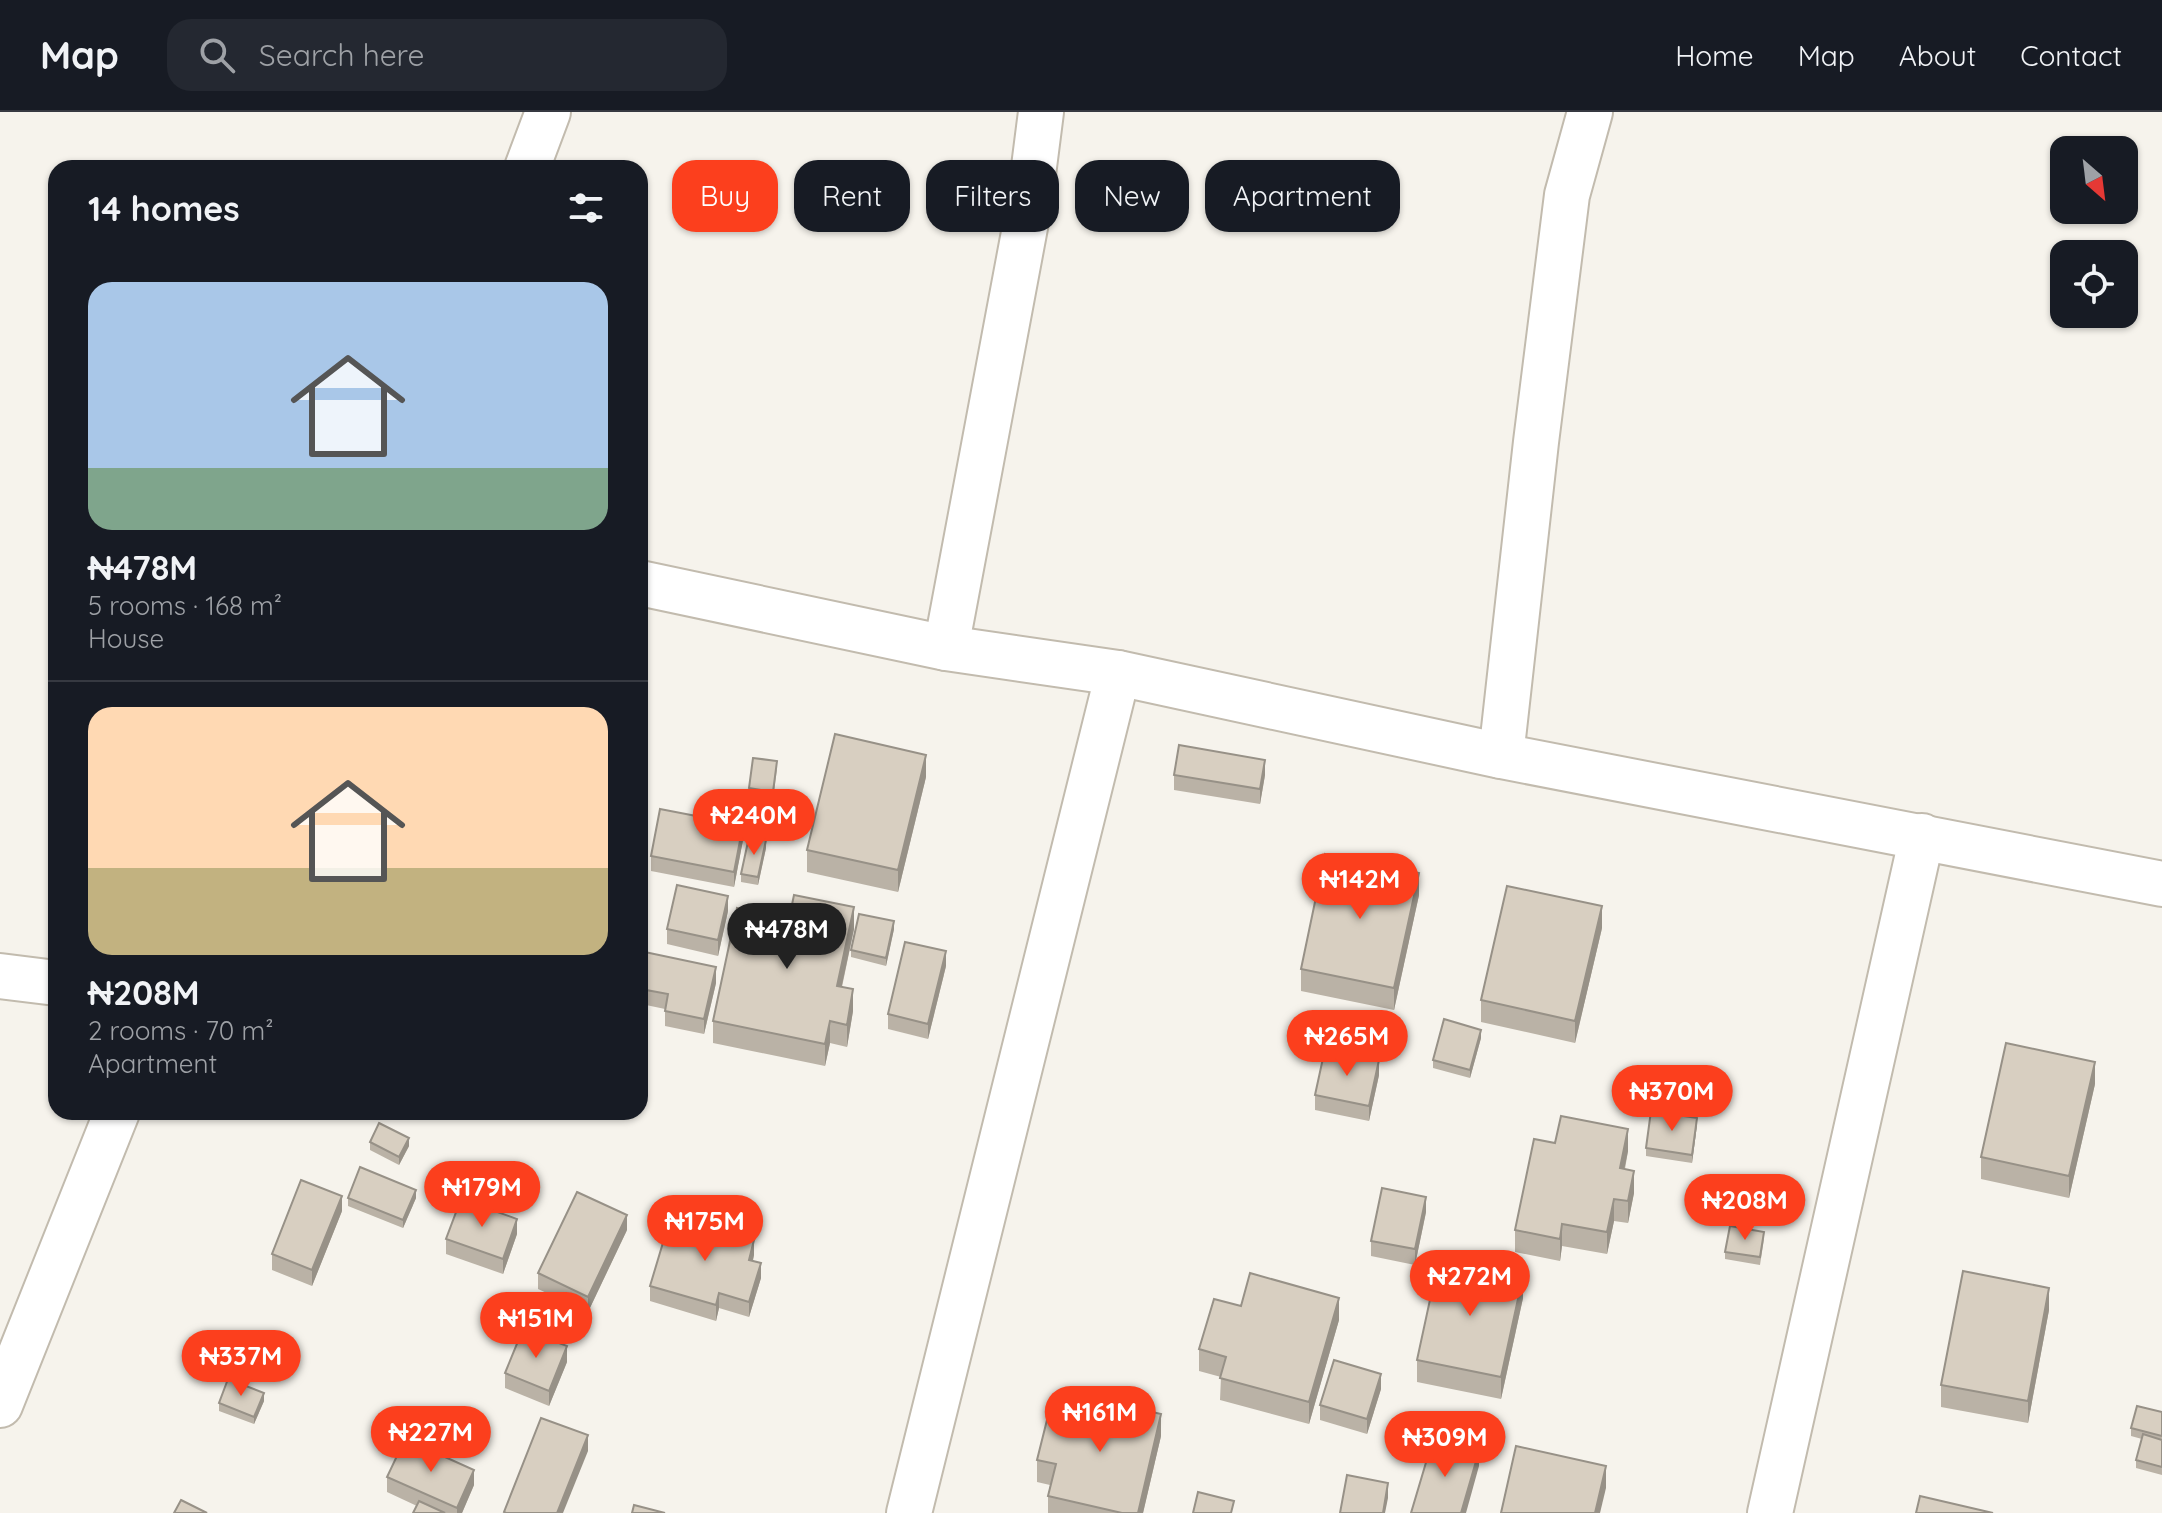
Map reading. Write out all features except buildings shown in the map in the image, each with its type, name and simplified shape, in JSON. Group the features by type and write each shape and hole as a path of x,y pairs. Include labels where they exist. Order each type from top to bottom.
{"street":[{"path":"530,160 548,112"},
{"path":"946,648 1029,206 1041,112"},
{"path":"1501,756 1567,195 1590,112"},
{"path":"648,585 946,648 1118,673 1501,756 2162,884"},
{"path":"909,1513 1118,673"},
{"path":"1770,1513 1922,836"},
{"path":"0,976 48,982"},
{"path":"0,1405 114,1120"}]}
